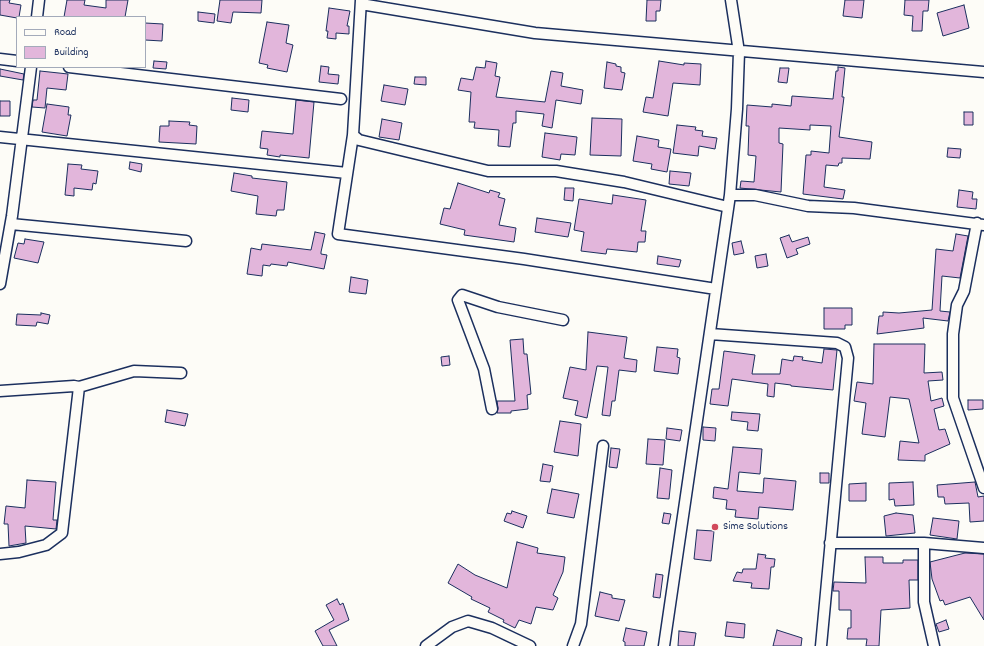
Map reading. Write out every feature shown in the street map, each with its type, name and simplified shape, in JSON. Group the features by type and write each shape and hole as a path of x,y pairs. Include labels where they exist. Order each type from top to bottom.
{"street":[{"path":"37,16 40,0"},
{"path":"664,646 730,195 737,109 739,52 732,0"},
{"path":"716,289 524,259 338,234 353,135 361,2 535,33 739,52 984,72"},
{"path":"0,59 16,61"},
{"path":"0,284 11,224 30,68"},
{"path":"77,68 340,99"},
{"path":"353,135 359,140 488,171 556,171 624,182 728,207"},
{"path":"0,137 347,173"},
{"path":"730,195 755,195 808,206 854,208 981,224 964,291 957,305 953,334 953,398 984,488"},
{"path":"11,224 186,241"},
{"path":"492,409 484,369 458,300 462,295 498,307 562,320"},
{"path":"710,334 837,343 845,347 848,358 821,646"},
{"path":"0,391 74,386 79,388 134,371 181,373"},
{"path":"0,554 19,552 46,545 62,533 79,388"},
{"path":"573,646 581,624 603,446"},
{"path":"830,543 924,543 984,548"},
{"path":"924,543 924,602 934,646"},
{"path":"426,646 452,628 468,621 492,628 530,646"}],"building":[{"path":"0,0 10,0 9,3 21,5 19,16 16,16 16,18 0,15"},
{"path":"67,0 85,0 84,5 106,8 106,0 128,0 125,16 64,16"},
{"path":"220,0 262,0 261,13 233,12 231,23 217,21"},
{"path":"647,0 661,0 660,11 656,11 656,21 646,21"},
{"path":"845,0 864,0 862,18 843,16"},
{"path":"905,0 929,0 928,11 923,11 922,31 912,31 913,16 904,15"},
{"path":"964,5 969,28 943,36 937,13"},
{"path":"329,8 350,11 347,26 349,26 349,34 336,33 336,39 327,38 328,31 326,31"},
{"path":"198,12 215,14 214,23 198,21"},
{"path":"267,22 289,25 286,43 293,45 287,72 267,68 268,65 259,63"},
{"path":"146,23 163,24 162,41 146,40"},
{"path":"154,61 167,62 166,69 153,68"},
{"path":"486,61 497,63 495,76 500,77 496,97 545,102 551,71 563,73 561,86 583,90 581,104 556,100 552,128 542,126 544,114 516,111 516,123 513,123 510,147 498,146 499,130 474,128 475,122 469,122 471,92 458,90 461,78 473,80 476,67 485,68"},
{"path":"659,61 684,65 684,63 701,64 700,85 673,83 668,116 643,112 646,97 653,98"},
{"path":"607,62 621,67 621,72 625,73 622,90 604,88"},
{"path":"321,66 329,67 328,74 339,75 338,84 319,82"},
{"path":"838,67 845,68 842,97 844,97 839,137 872,142 870,159 842,158 842,163 839,163 838,166 826,165 824,187 845,190 843,199 803,194 806,155 811,155 811,151 829,153 831,126 810,125 810,130 779,128 779,143 783,144 781,192 740,188 741,181 754,182 756,156 748,155 749,126 746,126 747,105 772,107 772,104 791,106 792,96 833,99 836,71 838,71"},
{"path":"780,68 789,68 787,83 778,82"},
{"path":"0,69 24,74 23,80 0,76"},
{"path":"40,71 68,74 66,90 47,88 45,108 32,107 33,100 37,100"},
{"path":"415,77 426,77 426,85 414,84"},
{"path":"384,85 408,89 405,105 381,101"},
{"path":"232,98 249,100 248,112 231,110"},
{"path":"296,100 314,102 309,158 267,155 268,149 260,148 262,131 293,134"},
{"path":"0,101 10,101 10,116 0,116"},
{"path":"47,104 69,107 68,115 71,115 67,136 42,132"},
{"path":"964,112 973,112 973,125 964,125"},
{"path":"592,118 622,119 621,156 590,155"},
{"path":"382,119 402,123 399,140 379,137"},
{"path":"169,121 190,122 189,125 197,126 196,144 159,142 160,126 169,126"},
{"path":"677,125 696,127 695,130 703,131 702,136 717,138 715,149 699,146 698,156 673,153"},
{"path":"545,133 577,137 575,155 561,154 560,160 542,157"},
{"path":"637,136 659,140 658,147 671,149 667,172 651,169 652,164 633,161"},
{"path":"948,148 961,149 960,158 947,157"},
{"path":"130,162 142,164 141,172 129,169"},
{"path":"68,164 82,165 81,169 98,171 96,184 93,183 92,190 74,188 74,196 65,195"},
{"path":"670,171 691,173 689,186 669,184"},
{"path":"234,173 252,176 252,178 287,182 284,210 277,210 276,216 256,214 258,196 231,191"},
{"path":"458,183 489,193 490,190 500,193 498,197 505,199 499,225 516,228 514,242 464,235 465,230 440,224 444,208 450,209"},
{"path":"565,188 574,188 573,201 564,200"},
{"path":"959,190 973,192 972,199 977,199 976,209 957,207"},
{"path":"613,195 646,200 641,231 646,231 645,242 638,242 637,252 607,249 606,254 581,251 584,232 574,230 579,199 612,204"},
{"path":"537,218 571,223 568,237 535,232"},
{"path":"315,232 325,234 321,252 321,254 327,255 324,269 288,262 287,266 271,264 270,266 263,265 262,276 247,274 251,248 261,250 262,244 311,250"},
{"path":"956,234 968,236 960,278 942,276 940,311 950,312 948,321 923,318 924,328 877,334 879,316 883,316 883,312 899,313 932,310 936,249 953,251"},
{"path":"789,235 792,242 808,237 810,244 796,249 798,254 787,258 780,238"},
{"path":"25,239 44,242 38,263 14,258 18,243 24,244"},
{"path":"741,241 744,253 734,255 732,243"},
{"path":"766,254 768,266 757,268 755,256"},
{"path":"658,256 681,260 679,267 657,264"},
{"path":"351,277 368,280 366,294 349,292"},
{"path":"824,308 852,308 852,325 845,325 845,329 824,329"},
{"path":"41,313 50,315 48,324 37,322 36,326 16,325 17,314 41,315"},
{"path":"588,332 627,337 624,358 637,360 636,372 619,370 615,401 612,401 610,416 602,415 608,367 597,366 587,418 575,415 578,401 563,398 570,367 586,370"},
{"path":"523,339 524,354 527,354 531,394 527,395 528,409 511,411 511,413 497,413 497,401 515,401 510,340"},
{"path":"874,344 925,344 924,373 942,372 943,380 928,381 931,401 942,398 944,406 934,409 939,430 945,429 950,444 925,455 925,461 898,460 900,441 919,443 909,399 890,397 885,437 862,434 866,403 854,401 857,382 873,384"},
{"path":"657,347 678,349 677,357 680,358 678,374 654,371"},
{"path":"824,349 837,350 833,390 775,383 774,397 767,396 768,384 732,379 728,406 710,404 712,389 719,389 724,351 755,355 752,374 780,374 782,359 793,361 794,356 803,357 802,360 822,363"},
{"path":"449,356 450,365 442,366 441,357"},
{"path":"968,400 983,400 983,409 968,410"},
{"path":"167,410 188,414 185,426 165,422"},
{"path":"732,412 760,414 758,431 747,430 748,422 731,420"},
{"path":"560,421 581,424 578,456 554,452"},
{"path":"703,427 716,428 715,441 703,440"},
{"path":"667,428 682,430 680,441 666,439"},
{"path":"648,439 665,440 663,465 646,464"},
{"path":"733,447 762,449 760,474 739,472 737,491 763,493 764,478 796,481 793,510 759,507 758,519 735,517 736,510 726,509 727,500 713,498 714,487 728,489"},
{"path":"611,448 620,449 617,468 609,467"},
{"path":"543,464 553,466 550,482 540,481"},
{"path":"660,468 672,470 669,499 657,498"},
{"path":"820,473 829,473 829,483 820,483"},
{"path":"27,480 56,482 53,520 57,520 56,529 25,526 26,543 9,546 8,524 4,524 6,506 25,508"},
{"path":"913,482 914,505 895,506 894,499 889,500 889,483"},
{"path":"975,482 978,497 984,496 984,521 970,522 969,503 945,504 944,497 938,497 937,485"},
{"path":"866,483 866,501 849,501 849,484"},
{"path":"552,489 579,494 574,518 547,513"},
{"path":"512,511 527,516 523,528 504,521 507,513 511,514"},
{"path":"664,513 671,514 669,524 662,523"},
{"path":"896,513 913,515 915,533 886,536 884,516"},
{"path":"933,518 959,521 957,539 930,535"},
{"path":"697,530 714,531 711,561 694,559"},
{"path":"517,542 538,548 537,553 565,557 563,572 553,595 558,598 553,610 536,607 531,624 519,620 515,628 503,622 504,620 488,612 490,608 471,599 472,597 448,583 458,564 475,575 507,588"},
{"path":"965,553 984,554 984,620 970,597 945,605 943,600 940,601 932,579 930,562"},
{"path":"758,554 766,555 765,558 775,559 774,567 771,567 769,589 751,588 752,583 733,581 737,572 742,573 743,569 756,569"},
{"path":"865,557 883,557 883,563 903,563 903,560 918,560 918,580 909,580 910,608 881,610 879,646 866,646 867,639 847,639 848,628 851,628 851,610 839,610 839,591 833,591 834,582 866,583"},
{"path":"656,574 663,575 660,598 653,597"},
{"path":"600,592 612,595 612,598 625,600 619,621 595,616"},
{"path":"337,599 340,605 343,603 349,620 329,630 337,646 323,646 315,631 334,620 326,605"},
{"path":"946,620 949,629 939,632 936,624"},
{"path":"727,622 745,624 744,638 725,636"},
{"path":"626,628 647,632 644,646 625,646 625,642 623,641"},
{"path":"777,630 802,638 801,646 773,646"},
{"path":"679,631 696,633 694,646 678,646"}],"place":[{"name":"Sime Solutions","path":"715,527"}]}
